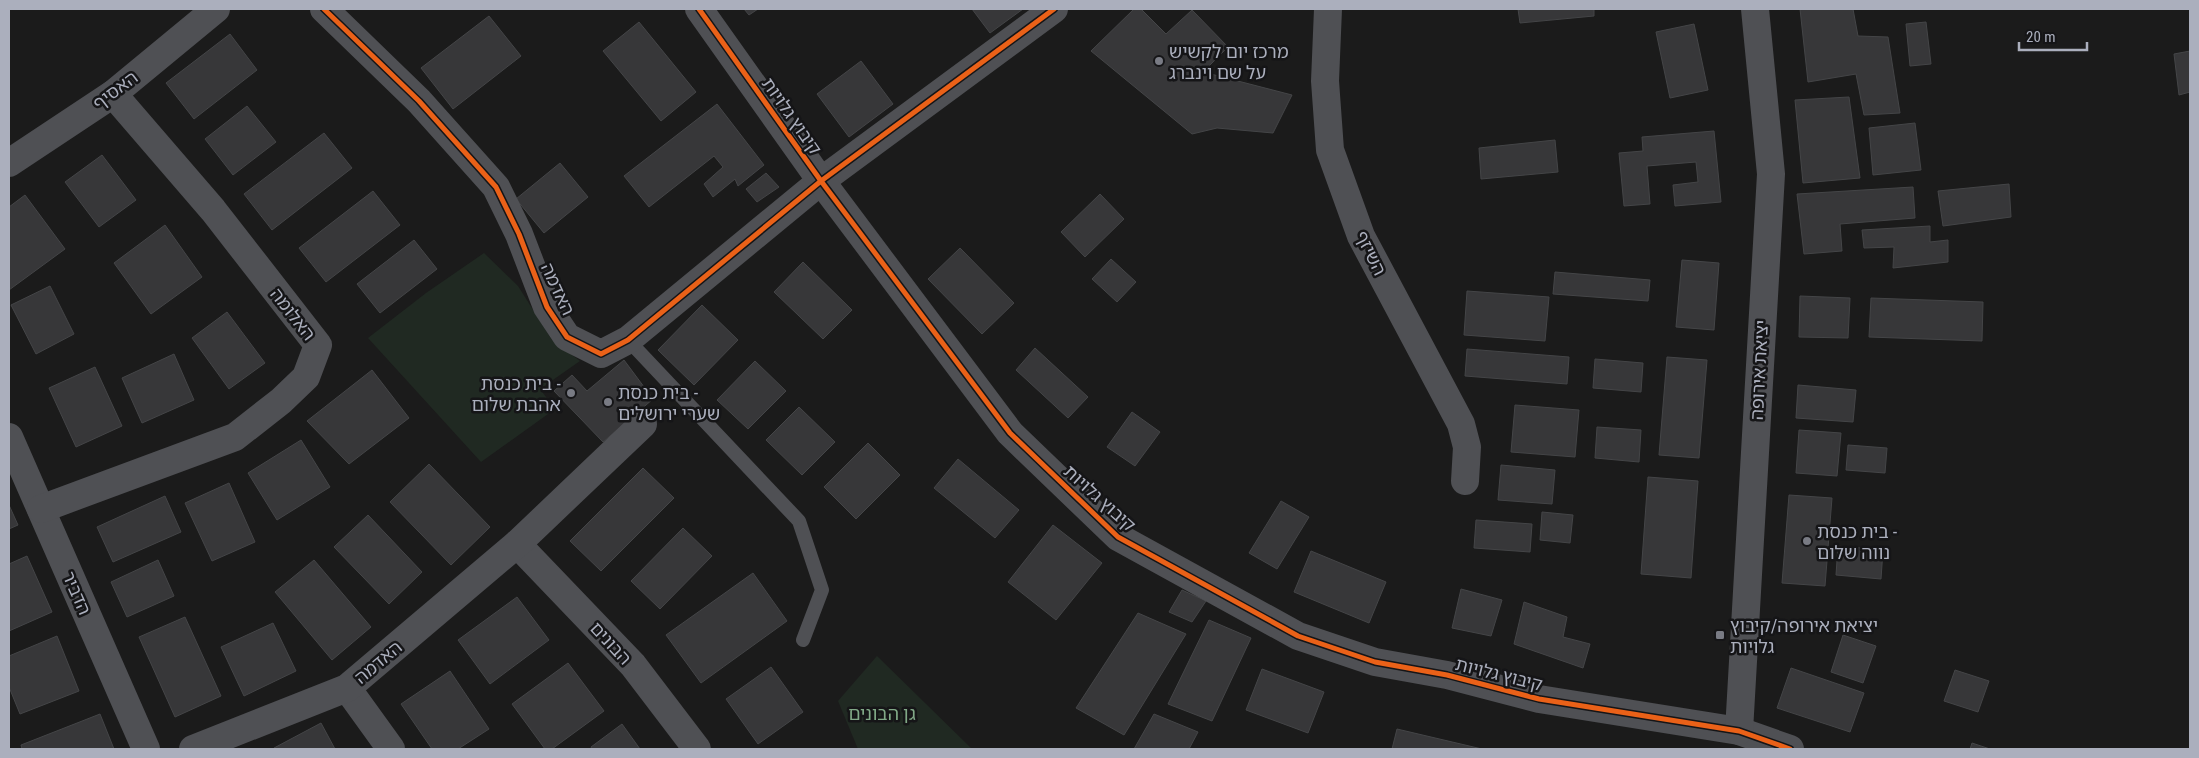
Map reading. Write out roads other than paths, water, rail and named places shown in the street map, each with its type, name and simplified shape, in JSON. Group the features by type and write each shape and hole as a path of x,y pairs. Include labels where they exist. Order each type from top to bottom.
{"street":[{"name":"האסיף","path":"9,163 113,94 216,9"},
{"name":"האדמה","path":"324,9 419,101 496,187 519,234 547,307 567,337 601,354 628,340 821,181 1054,9"},
{"name":"קיבוץ גלויות","path":"699,9 821,181 1010,433 1118,537 1298,636 1375,662 1447,675 1539,699 1739,731 1790,749"},
{"name":"השיזף","path":"1328,9 1325,81 1330,150 1361,236 1461,424 1467,447 1465,482"},
{"name":"יציאת אירופה","path":"1739,731 1771,174 1755,9"},
{"name":"האלומה","path":"40,509 235,438 281,401 306,377 318,345 212,210 113,94"},
{"name":"האדמה","path":"193,749 347,688 517,544 643,424"},
{"name":"הדביר","path":"9,437 146,749"},
{"name":"הבונים","path":"517,544 633,665 697,749"},
{"path":"347,688 391,749"}],"lane":[{"path":"628,340 799,521 822,590 803,640"}],"place":[{"name":"מרכז יום לקשיש על שם וינברג","path":"1159,61"},
{"name":"בית כנסת - אהבת שלום","path":"571,393"},
{"name":"בית כנסת - שערי ירושלים","path":"608,402"},
{"name":"בית כנסת - נווה שלום","path":"1807,541"},
{"name":"יציאת אירופה/קיבוץ גלויות","path":"1720,635"}],"park label":[{"name":"גן הבונים","path":"882,713"}]}
